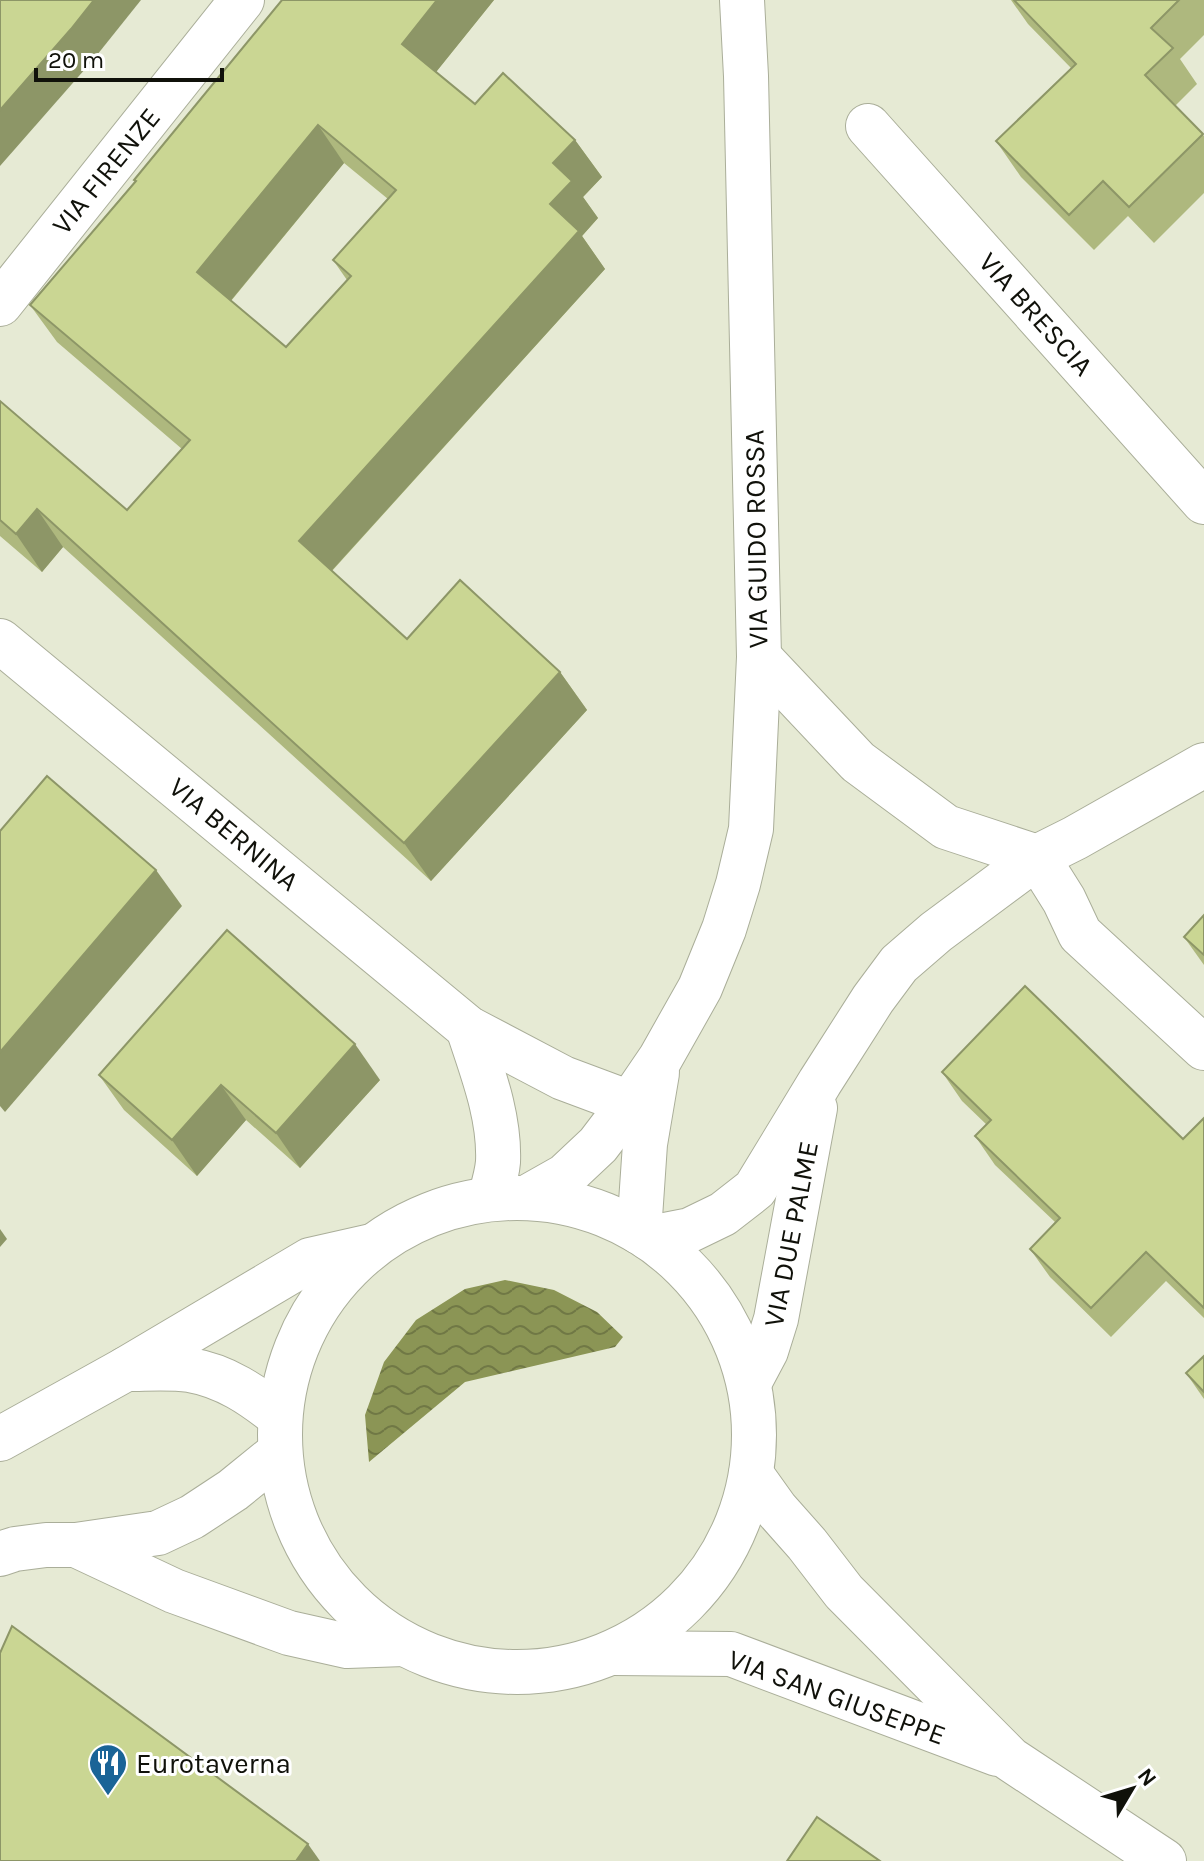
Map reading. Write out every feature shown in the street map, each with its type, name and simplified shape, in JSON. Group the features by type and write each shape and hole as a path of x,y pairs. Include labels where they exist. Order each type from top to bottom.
{"street":[{"name":"VIA FIRENZE","path":"0,304 242,0"},
{"name":"VIA GUIDO ROSSA","path":"508,1198 565,1176 598,1145 660,1059 700,988 724,929 751,829 759,657 742,0"},
{"name":"VIA BRESCIA","path":"868,126 1204,502"},
{"name":"VIA BERNINA","path":"0,641 468,1028 563,1078 630,1103"},
{"path":"759,657 858,762 946,827 1037,857 1064,900 1080,934 1204,1048"},
{"name":"VIA DUE PALME","path":"644,1235 690,1230 723,1214 755,1189 873,999 899,964 936,932 1037,857 1204,765"},
{"path":"468,1028 488,1089 497,1136 498,1165 508,1198"},
{"name":"VIA GUIDO ROSSA","path":"644,1235 645,1144 660,1059"},
{"name":"VIA DUE PALME","path":"749,1383 766,1351 776,1319 820,1082"},
{"path":"508,1198 561,1201 601,1213 644,1235 693,1275 734,1340 749,1383 754,1428 751,1474 739,1522 716,1565 675,1613 613,1653 589,1662 540,1671 490,1671 432,1657 378,1628 346,1600 320,1567 292,1512 280,1434 285,1380 304,1330 328,1290 373,1245 407,1223 472,1201 508,1198"},
{"path":"0,1439 310,1260 373,1245"},
{"path":"126,1369 190,1370 227,1381 254,1395 280,1434"},
{"path":"0,1554 15,1549 76,1545 158,1533 192,1517 233,1490 280,1434"},
{"name":"VIA SAN GIUSEPPE","path":"751,1474 844,1592 1010,1759 1164,1861"},
{"path":"76,1545 174,1591 289,1633 347,1646 404,1644"},
{"name":"VIA SAN GIUSEPPE","path":"613,1653 731,1654 1010,1759"}],"water":[{"path":"505,1280 554,1290 597,1312 623,1337 615,1347 465,1382 369,1462 365,1415 384,1362 416,1320 465,1289"}],"building":[{"path":"0,0 94,0 0,110"},
{"path":"282,0 437,0 402,44 475,104 503,73 575,140 553,163 572,181 550,204 579,231 299,541 407,639 460,580 560,672 404,843 37,509 16,534 0,520 0,401 127,510 190,440 30,305","holes":["318,125 396,190 333,260 351,276 286,347 197,272"]},
{"path":"1014,0 1179,0 1151,28 1173,48 1145,75 1203,134 1129,207 1103,181 1069,215 996,141 1076,64"},
{"path":"47,776 156,870 0,1052 0,831"},
{"path":"1204,915 1204,955 1184,937"},
{"path":"227,930 355,1044 276,1133 221,1085 172,1140 99,1075"},
{"path":"1025,986 1183,1139 1204,1118 1204,1308 1146,1252 1091,1308 1030,1249 1060,1218 975,1136 991,1120 942,1072"},
{"path":"1204,1356 1204,1392 1186,1373"},
{"name":"Eurotaverna","path":"12,1626 308,1844 296,1861 0,1861 0,1653"},
{"path":"817,1817 880,1861 787,1861"}],"place":[{"name":"Eurotaverna","path":"108,1797"}]}
